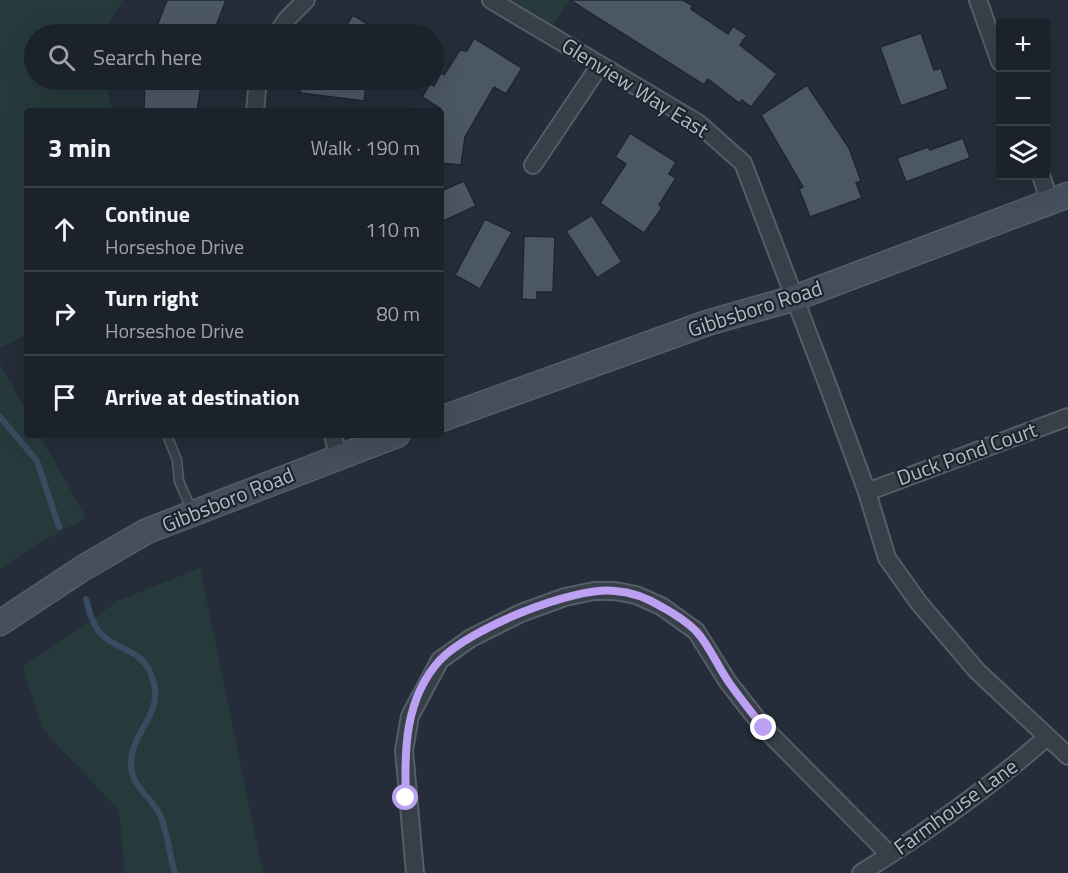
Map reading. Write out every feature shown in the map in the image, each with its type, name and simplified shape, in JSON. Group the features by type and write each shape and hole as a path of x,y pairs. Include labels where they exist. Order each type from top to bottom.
{"street":[{"path":"284,24 306,0"},
{"name":"Glenview Way East","path":"491,0 698,123 743,163 867,492 887,558 919,603 977,670 1068,756"},
{"path":"978,0 996,51"},
{"path":"533,165 600,65"},
{"path":"255,108 257,90"},
{"path":"1044,180 1059,198"},
{"name":"Gibbsboro Road","path":"444,418 707,323 795,298 1059,198"},
{"name":"Duck Pond Court","path":"867,492 1068,417"},
{"name":"Gibbsboro Road","path":"0,623 66,579 147,531 194,513 335,446 380,438"},
{"path":"415,873 404,750 410,716 440,660 471,638 521,613 565,597 594,591 615,591 636,595 662,606 696,631 728,682 764,728 890,855"},
{"name":"Farmhouse Lane","path":"861,873 956,812 1001,778 1047,737"}],"lane":[{"path":"168,438 177,460 179,481 194,513"}],"shaded area":[{"path":"0,0 123,0 109,24 24,24 24,90 107,90 111,108 24,108 24,336 0,348"},
{"path":"501,0 570,0 550,29"},
{"path":"0,364 24,407 24,438 42,438 86,518 30,548 0,570"},
{"path":"200,568 263,873 125,873 119,810 43,730 23,667 118,601"}],"building":[{"path":"167,0 226,0 217,24 158,24"},
{"path":"570,0 683,0 693,6 691,9 728,34 733,26 747,35 740,45 777,74 751,107 742,100 739,103 708,79 704,85"},
{"path":"353,15 368,24 347,24"},
{"path":"921,33 934,70 941,68 948,89 901,106 880,47"},
{"path":"474,38 522,68 506,94 494,87 465,137 461,165 444,163 444,108 439,108 422,97 426,90 444,90 444,75 460,50 467,51"},
{"path":"807,85 849,148 861,181 856,183 862,198 810,217 799,189 803,187 761,115"},
{"path":"145,90 200,90 197,108 144,108"},
{"path":"300,90 365,90 364,101 300,93"},
{"path":"630,133 676,162 669,174 676,178 659,205 662,208 644,233 600,203 626,164 615,157"},
{"path":"963,138 970,158 906,182 897,158 928,147 930,150"},
{"path":"464,181 476,206 444,221 444,190"},
{"path":"592,215 622,262 597,278 566,231"},
{"path":"485,219 512,232 480,289 455,275"},
{"path":"524,236 555,237 553,292 537,292 537,300 522,299"}],"waterway":[{"path":"0,417 37,461 59,527"},
{"path":"86,599 93,621 100,633 116,645 132,652 145,663 154,684 154,706 135,743 131,765 138,786 160,815 175,873"}],"route":[{"path":"406,798 404,750 410,716 440,660 471,638 521,613 565,597 594,591 615,591 636,595 662,606 696,631 728,682 764,728"}]}
